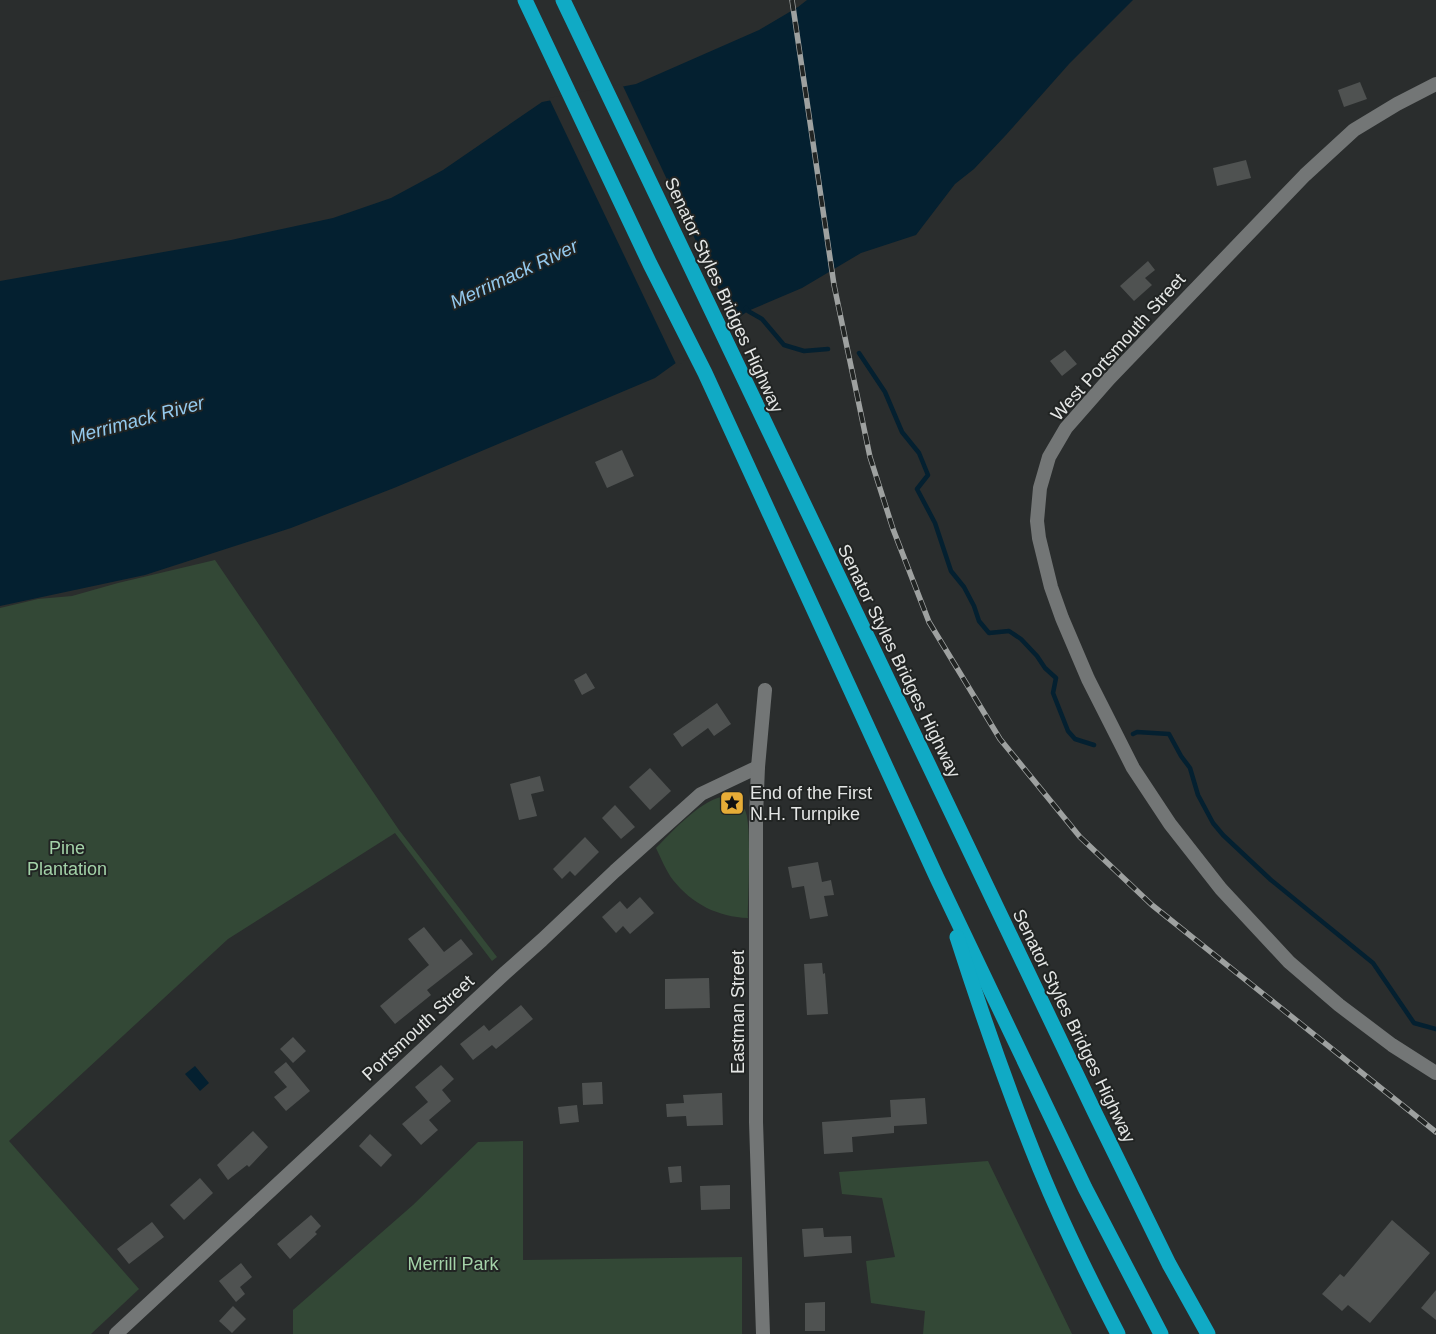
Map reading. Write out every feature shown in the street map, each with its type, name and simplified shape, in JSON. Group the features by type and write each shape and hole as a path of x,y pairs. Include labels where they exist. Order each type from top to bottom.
{"highway":[{"path":"525,0 650,264 705,373 938,878 1086,1188 1161,1334"},
{"name":"Senator Styles Bridges Highway","path":"563,0 1095,1113 1169,1264 1208,1334"},
{"path":"938,878 986,1028 1040,1170 1089,1277 1118,1334"}],"street":[{"name":"West Portsmouth Street","path":"1436,84 1397,104 1354,130 1305,175 1110,378 1066,428 1049,457 1040,488 1037,521 1039,538 1051,586 1062,618 1088,679 1133,768 1170,824 1221,889 1289,962 1339,1005 1392,1045 1436,1073"},
{"name":"Eastman Street","path":"763,1334 756,1115 758,767 765,690"},
{"name":"Portsmouth Street","path":"116,1334 615,871 701,794 758,767"}],"green space":[{"name":"Pine Plantation","path":"215,560 399,830 497,957 492,961 395,833 228,939 9,1141 139,1289 91,1334 0,1334 0,608 38,599 72,596"},
{"path":"727,796 741,805 745,810 747,818 749,845 748,918 716,912 706,908 689,896 670,876 656,848 698,809 717,798"},
{"name":"Merrill Park","path":"523,1141 523,1260 742,1257 742,1334 293,1334 293,1310 413,1205 478,1142"},
{"path":"988,1161 1072,1334 923,1334 925,1311 871,1303 866,1261 895,1257 882,1198 842,1194 839,1172"}],"water":[{"name":"Merrimack River","path":"807,0 1133,0 1069,64 974,169 955,184 916,235 861,253 802,288 748,311 655,378 394,488 291,528 145,575 0,606 0,281 231,240 333,218 391,198 443,170 542,102 636,84 759,30"},
{"path":"195,1066 209,1083 200,1091 185,1074"}],"pier":[{"path":"622,84 735,324 677,366 549,98"}],"building":[{"path":"1360,82 1367,99 1344,107 1338,90"},
{"path":"1246,160 1251,178 1217,186 1213,168"},
{"path":"1148,261 1155,270 1145,278 1152,285 1134,301 1120,286"},
{"path":"1065,350 1077,364 1062,376 1050,361"},
{"path":"622,450 634,476 607,488 595,462"},
{"path":"586,673 595,688 582,695 574,680"},
{"path":"717,703 731,724 714,736 708,728 682,747 673,734"},
{"path":"650,768 671,791 650,810 629,787"},
{"path":"540,776 544,791 531,794 537,816 519,820 510,784"},
{"path":"615,805 635,827 621,839 602,818"},
{"path":"585,837 599,852 575,876 570,871 562,879 553,869"},
{"path":"818,862 822,882 831,880 834,895 824,896 828,916 810,919 804,886 792,888 788,867"},
{"path":"640,897 654,913 630,934 623,926 616,933 602,917 620,901 627,909"},
{"path":"424,927 444,952 461,939 473,954 427,990 431,995 395,1024 380,1006 429,965 408,939"},
{"path":"822,963 823,974 825,973 828,1014 807,1015 804,964"},
{"path":"709,978 710,1008 665,1009 665,979"},
{"path":"521,1005 533,1019 496,1049 492,1045 473,1060 460,1044 484,1025 489,1031"},
{"path":"293,1037 306,1051 293,1063 280,1049"},
{"path":"286,1062 310,1091 286,1111 274,1097 287,1087 274,1072"},
{"path":"441,1065 454,1079 442,1090 451,1101 429,1120 438,1130 421,1145 402,1124 428,1102 415,1087"},
{"path":"602,1082 603,1104 583,1105 582,1083"},
{"path":"722,1093 723,1125 687,1126 686,1116 667,1117 666,1104 684,1103 683,1095"},
{"path":"925,1098 927,1124 894,1126 894,1133 852,1137 853,1152 824,1154 822,1122 891,1117 890,1100"},
{"path":"577,1105 579,1122 560,1124 558,1107"},
{"path":"253,1131 268,1147 249,1167 247,1165 228,1180 217,1165"},
{"path":"370,1134 392,1155 381,1167 359,1146"},
{"path":"681,1166 682,1182 670,1183 668,1167"},
{"path":"200,1178 213,1193 184,1220 170,1205"},
{"path":"730,1185 730,1209 701,1210 700,1186"},
{"path":"311,1215 321,1226 315,1232 317,1234 290,1259 277,1244"},
{"path":"1392,1220 1430,1253 1370,1323 1348,1305 1342,1311 1322,1294 1340,1274 1344,1277"},
{"path":"152,1222 164,1237 129,1264 117,1249"},
{"path":"823,1228 824,1237 851,1236 852,1253 804,1257 802,1229"},
{"path":"241,1263 252,1277 240,1287 245,1294 236,1302 219,1281"},
{"path":"1436,1290 1436,1320 1421,1308"},
{"path":"825,1302 825,1331 805,1331 805,1303"},
{"path":"233,1306 246,1319 232,1333 219,1321"}],"waterway":[{"path":"746,308 762,319 784,345 804,351 828,349"},
{"path":"859,353 885,392 902,432 919,453 928,475 917,489 935,523 951,571 964,587 979,621 989,633 1009,631 1021,639 1037,656 1045,668 1056,678 1053,693 1068,731 1075,739 1094,745"},
{"path":"1133,734 1137,732 1169,734 1190,768 1198,795 1213,823 1223,835 1271,880 1373,963 1414,1023 1436,1029"}],"railway":[{"path":"792,0 834,285 870,457 893,529 929,622 1000,739 1080,837 1152,905 1436,1132"}],"place":[{"name":"End of the First N.H. Turnpike","path":"732,803"}]}
